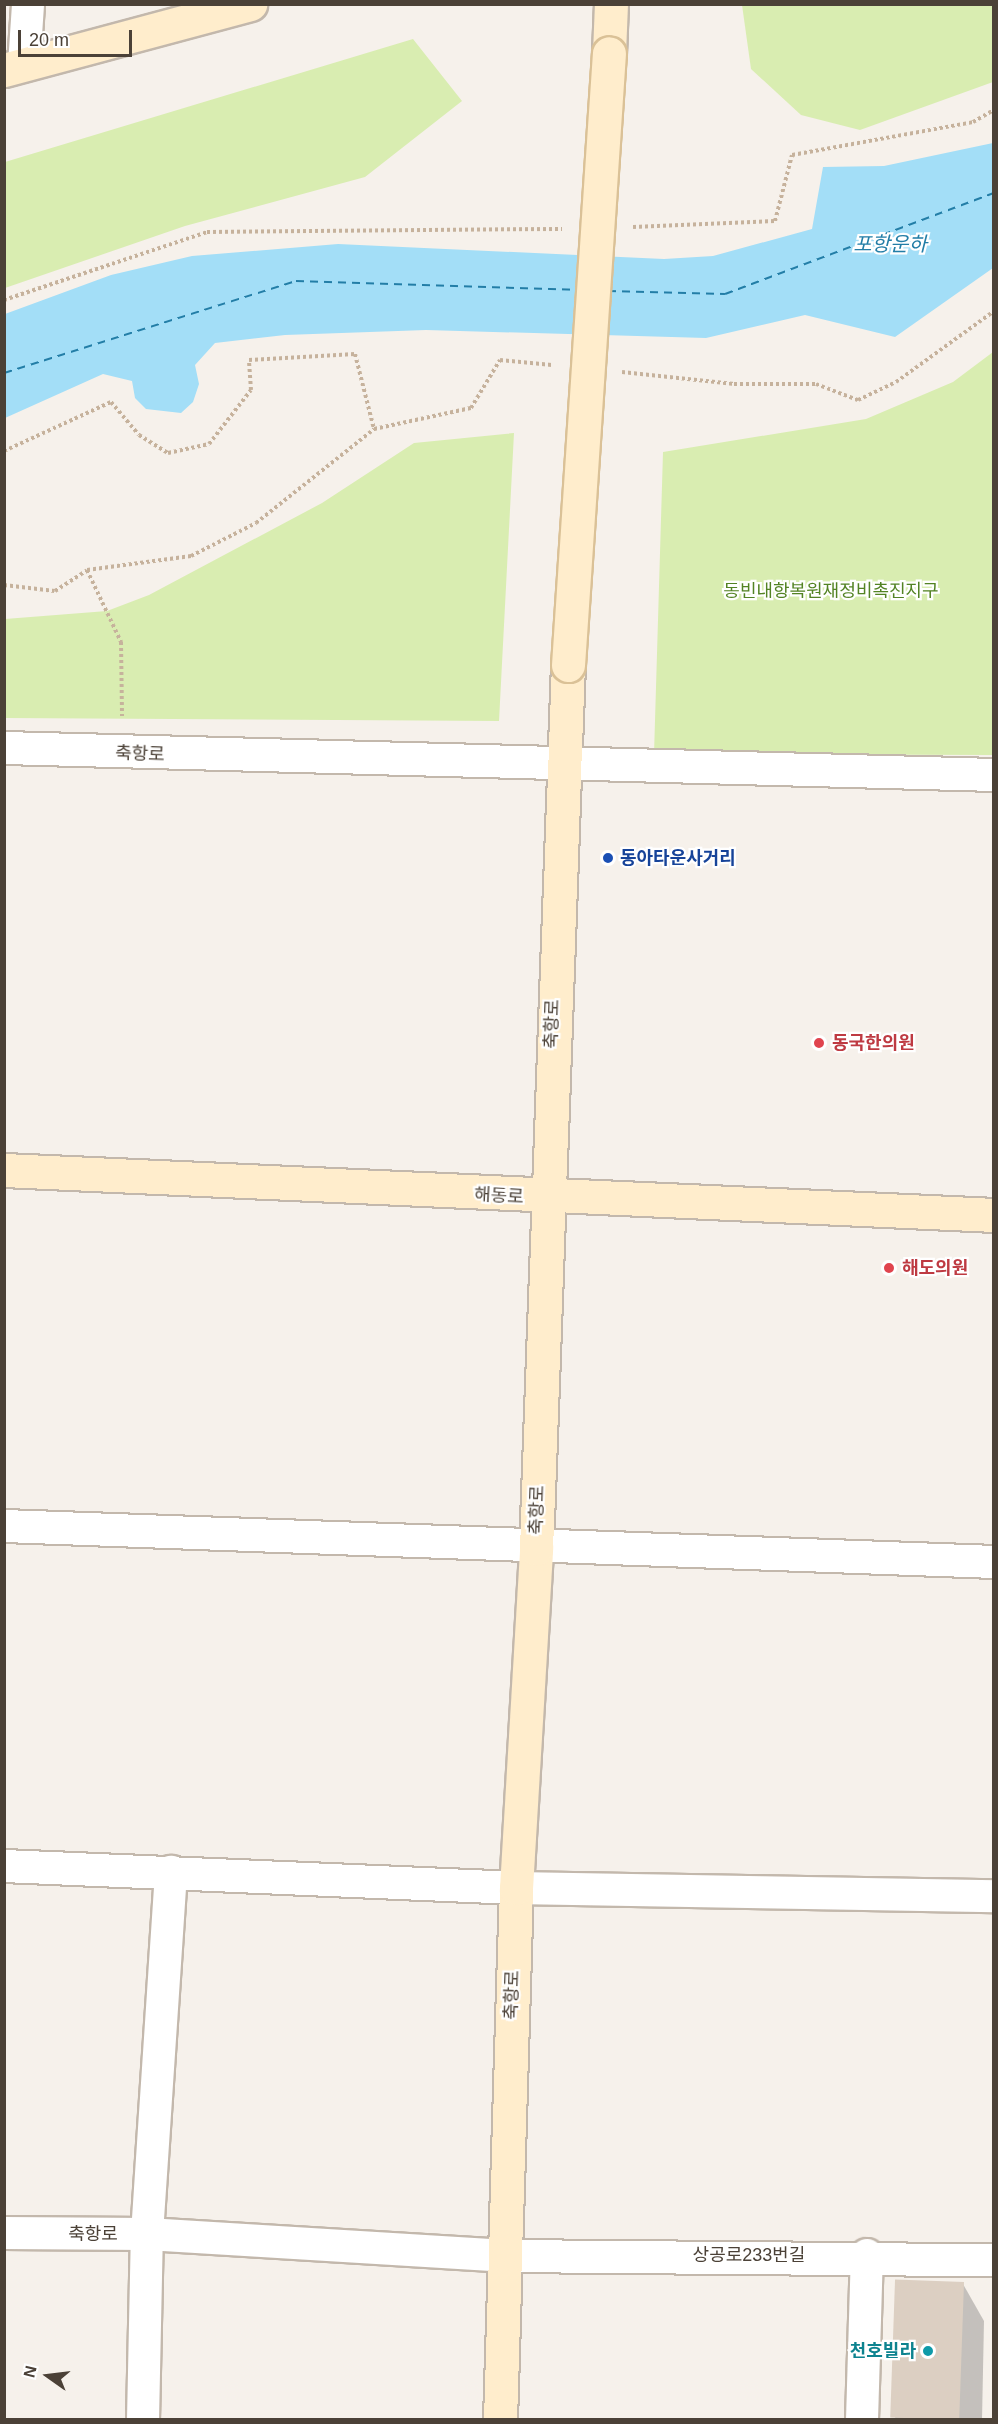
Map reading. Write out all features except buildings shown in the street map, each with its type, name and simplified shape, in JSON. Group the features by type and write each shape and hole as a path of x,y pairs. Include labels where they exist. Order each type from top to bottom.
{"main road":[{"path":"14,67 249,4"},
{"name":"축항로","path":"500,2420 516,1888 536,1549 546,1198 563,764 611,4"},
{"name":"해동로","path":"4,1170 546,1198 993,1215"}],"street":[{"path":"14,67 28,4"},
{"name":"축항로","path":"4,748 131,754 993,775"},
{"path":"4,1526 536,1549 993,1562"},
{"path":"4,1866 516,1888 993,1896"},
{"path":"143,2420 147,2234 171,1872"},
{"name":"축항로","path":"4,2233 147,2234 504,2256"},
{"path":"862,2420 867,2254"},
{"name":"상공로233번길","path":"504,2256 867,2254 993,2260"}],"path":[{"path":"621,227 775,221 792,154 974,122 993,110"},
{"path":"4,300 207,232 573,229"},
{"path":"617,372 734,384 816,384 858,400 896,382 993,311"},
{"path":"4,451 111,402 139,435 168,453 209,444 252,390 249,360 355,354 374,429"},
{"path":"4,585 55,591 87,570 200,551 256,523 374,429 471,408 500,360 559,366"},
{"path":"87,570 121,642 123,724 131,754"}],"green space":[{"path":"742,5 993,5 993,82 860,130 801,115 751,69"},
{"path":"413,39 462,101 365,177 185,226 5,288 5,162"},
{"name":"동빈내항복원재정비촉진지구","path":"993,352 993,755 654,754 663,452 866,419 953,382"},
{"path":"514,433 499,721 5,718 5,619 107,611 149,595 322,503 414,443"}],"water":[{"name":"포항운하","path":"993,143 993,268 895,337 805,315 706,338 426,330 285,335 215,343 195,365 199,384 193,402 181,413 146,409 135,398 132,381 103,374 5,418 5,314 111,275 192,256 338,244 664,259 713,256 812,229 823,167 884,166"}],"ferry route":[{"path":"608,291 725,294 994,193"},
{"path":"4,373 296,281 576,290"}],"place":[{"name":"동아타운사거리","path":"608,858"},
{"name":"동국한의원","path":"819,1043"},
{"name":"해도의원","path":"889,1268"},
{"name":"천호빌라","path":"928,2351"}]}
